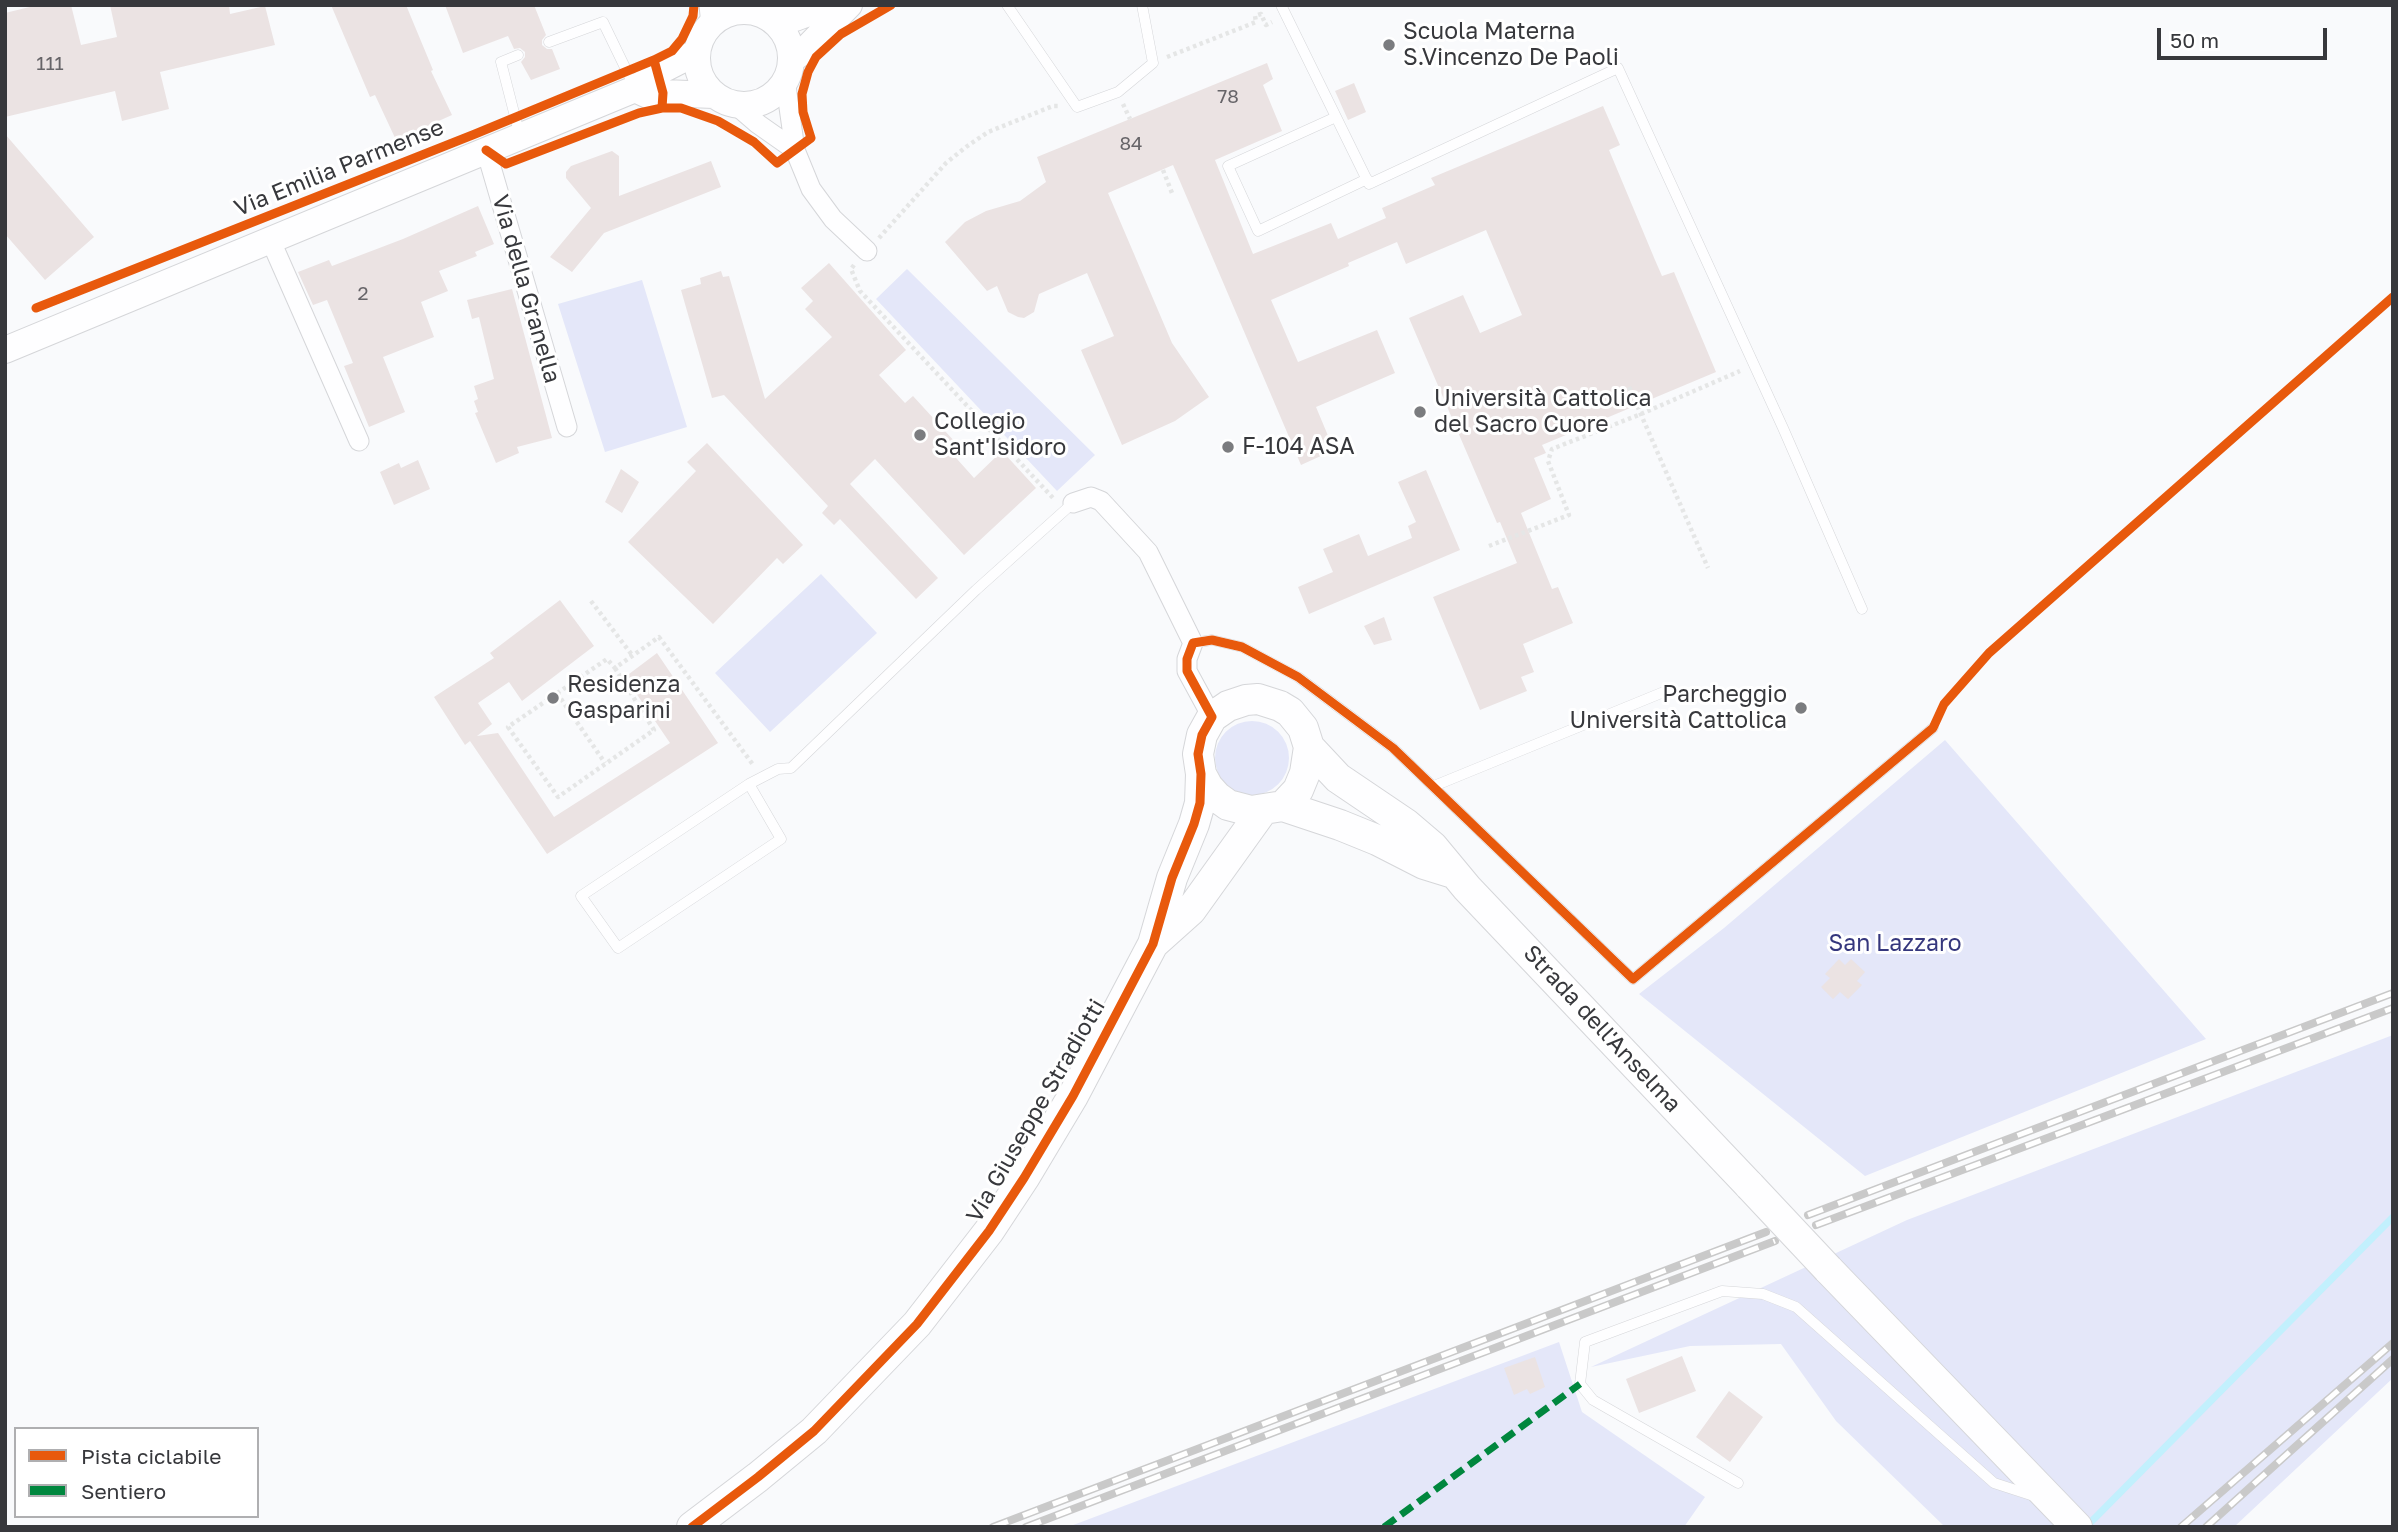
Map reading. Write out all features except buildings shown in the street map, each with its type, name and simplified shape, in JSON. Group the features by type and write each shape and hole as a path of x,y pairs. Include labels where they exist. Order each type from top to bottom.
{"main road":[{"path":"725,100 700,75 697,52 710,15 759,13 795,18 819,9 843,5"},
{"name":"Via Emilia Parmense","path":"635,89 650,96 663,93 750,105 762,102 782,86 789,67 849,5"},
{"path":"759,13 786,37 789,67"},
{"name":"Via Emilia Parmense","path":"5,350 635,89 657,72 697,52"},
{"path":"1246,700 1269,701 1280,706 1297,719 1309,747 1305,773 1298,790 1273,809 1241,810 1228,805 1208,787 1201,774 1198,754 1202,735 1212,717 1228,706 1246,700"},
{"name":"Strada dell'Anselma","path":"1309,747 1338,778 1406,824 1433,847 1453,873 2054,1503"},
{"name":"Via Giuseppe Stradiotti","path":"692,1527 814,1431 899,1343 989,1231 1073,1096 1153,944 1172,878 1200,803 1201,774"},
{"name":"Strada dell'Anselma","path":"1273,809 1340,825 1424,864 1453,873"},
{"name":"Via Giuseppe Stradiotti","path":"1153,944 1191,910 1273,809"},
{"path":"2054,1503 2077,1527"}],"street":[{"path":"789,67 786,86 794,150 811,189 833,219 867,251"},
{"path":"725,100 794,150"},
{"name":"Via della Granella","path":"486,150 566,428"},
{"path":"271,240 359,441"},
{"path":"1068,506 1091,497 1101,501 1148,552 1193,643 1187,659 1187,671 1212,717"}],"lane":[{"path":"1007,5 1077,107 1118,92 1153,63 1142,5"},
{"path":"1281,5 1368,181"},
{"path":"549,42 603,22 635,89"},
{"path":"517,55 501,62 520,136"},
{"path":"1336,117 1228,166 1258,231 1618,68 1862,609"},
{"path":"749,784 781,839 618,948 581,896 749,784 778,769 791,768 976,590 1068,506"},
{"path":"1193,643 1212,640 1242,647 1298,677 1393,748 1633,979 1933,728"},
{"path":"1434,786 1671,689"},
{"path":"1738,1483 1593,1400 1580,1384 1585,1342 1722,1291 1763,1294 1796,1307 1994,1483 2054,1503"}],"path":[{"path":"1153,63 1256,22 1255,16 1261,14 1266,25 1270,23"},
{"path":"1068,506 860,291 851,269 946,163 966,147 988,132 1053,106 1077,107"},
{"path":"1163,170 1172,193"},
{"path":"1489,546 1569,515 1548,461 1552,449 1754,365"},
{"path":"1629,387 1708,568"},
{"path":"591,601 632,655"},
{"path":"615,668 659,637 762,778"},
{"path":"607,659 615,668 654,730 558,797 508,727 607,659"},
{"path":"557,694 605,763"}],"green space":[{"path":"907,269 1095,455 1057,491 876,299"},
{"path":"642,280 687,427 605,452 558,304"},
{"path":"821,574 877,633 770,732 715,673"},
{"path":"1245,721 1259,721 1273,727 1283,737 1289,758 1283,779 1273,789 1259,795 1245,795 1231,789 1221,779 1215,765 1215,751 1221,737 1231,727"},
{"name":"San Lazzaro","path":"1945,740 2206,1039 1865,1176 1639,994 1724,928"},
{"path":"2393,1035 2393,1378 2234,1527 1945,1527 1836,1421 1781,1344 1690,1346 1591,1367 1907,1220"},
{"path":"1559,1342 1582,1412 1705,1497 1684,1527 1068,1527"}],"waterway":[{"path":"2086,1527 2393,1217"}],"railway":[{"path":"1808,1215 2393,993"},
{"path":"1816,1225 2393,1008"},
{"path":"993,1527 1766,1232"},
{"path":"1026,1527 1775,1241"},
{"path":"2181,1527 2393,1343"},
{"path":"2206,1527 2393,1359"}],"marked path":[{"path":"1384,1527 1580,1384"}],"cycle path":[{"path":"36,308 654,60 672,51 682,39 693,16 694,5"},
{"path":"654,60 663,93 662,108 681,108 718,121 754,142 777,163 811,138 803,112 802,94 808,72 816,57 841,34 891,5"},
{"path":"486,150 506,164 639,113 662,108"},
{"path":"692,1527 814,1431 917,1324 989,1231 1073,1096 1153,944 1172,878 1200,803 1201,774 1198,754 1202,735 1212,717 1187,671 1187,659 1193,643 1212,640 1242,647 1298,677 1393,748 1633,979 1933,728 1944,704 1989,653 2393,297"}],"place":[{"name":"Scuola Materna S.Vincenzo De Paoli","path":"1389,45"},
{"name":"Università Cattolica del Sacro Cuore","path":"1420,412"},
{"name":"Collegio Sant'Isidoro","path":"920,435"},
{"name":"F-104 ASA","path":"1228,447"},
{"name":"Residenza Gasparini","path":"553,698"},
{"name":"Parcheggio Università Cattolica","path":"1801,708"}]}
